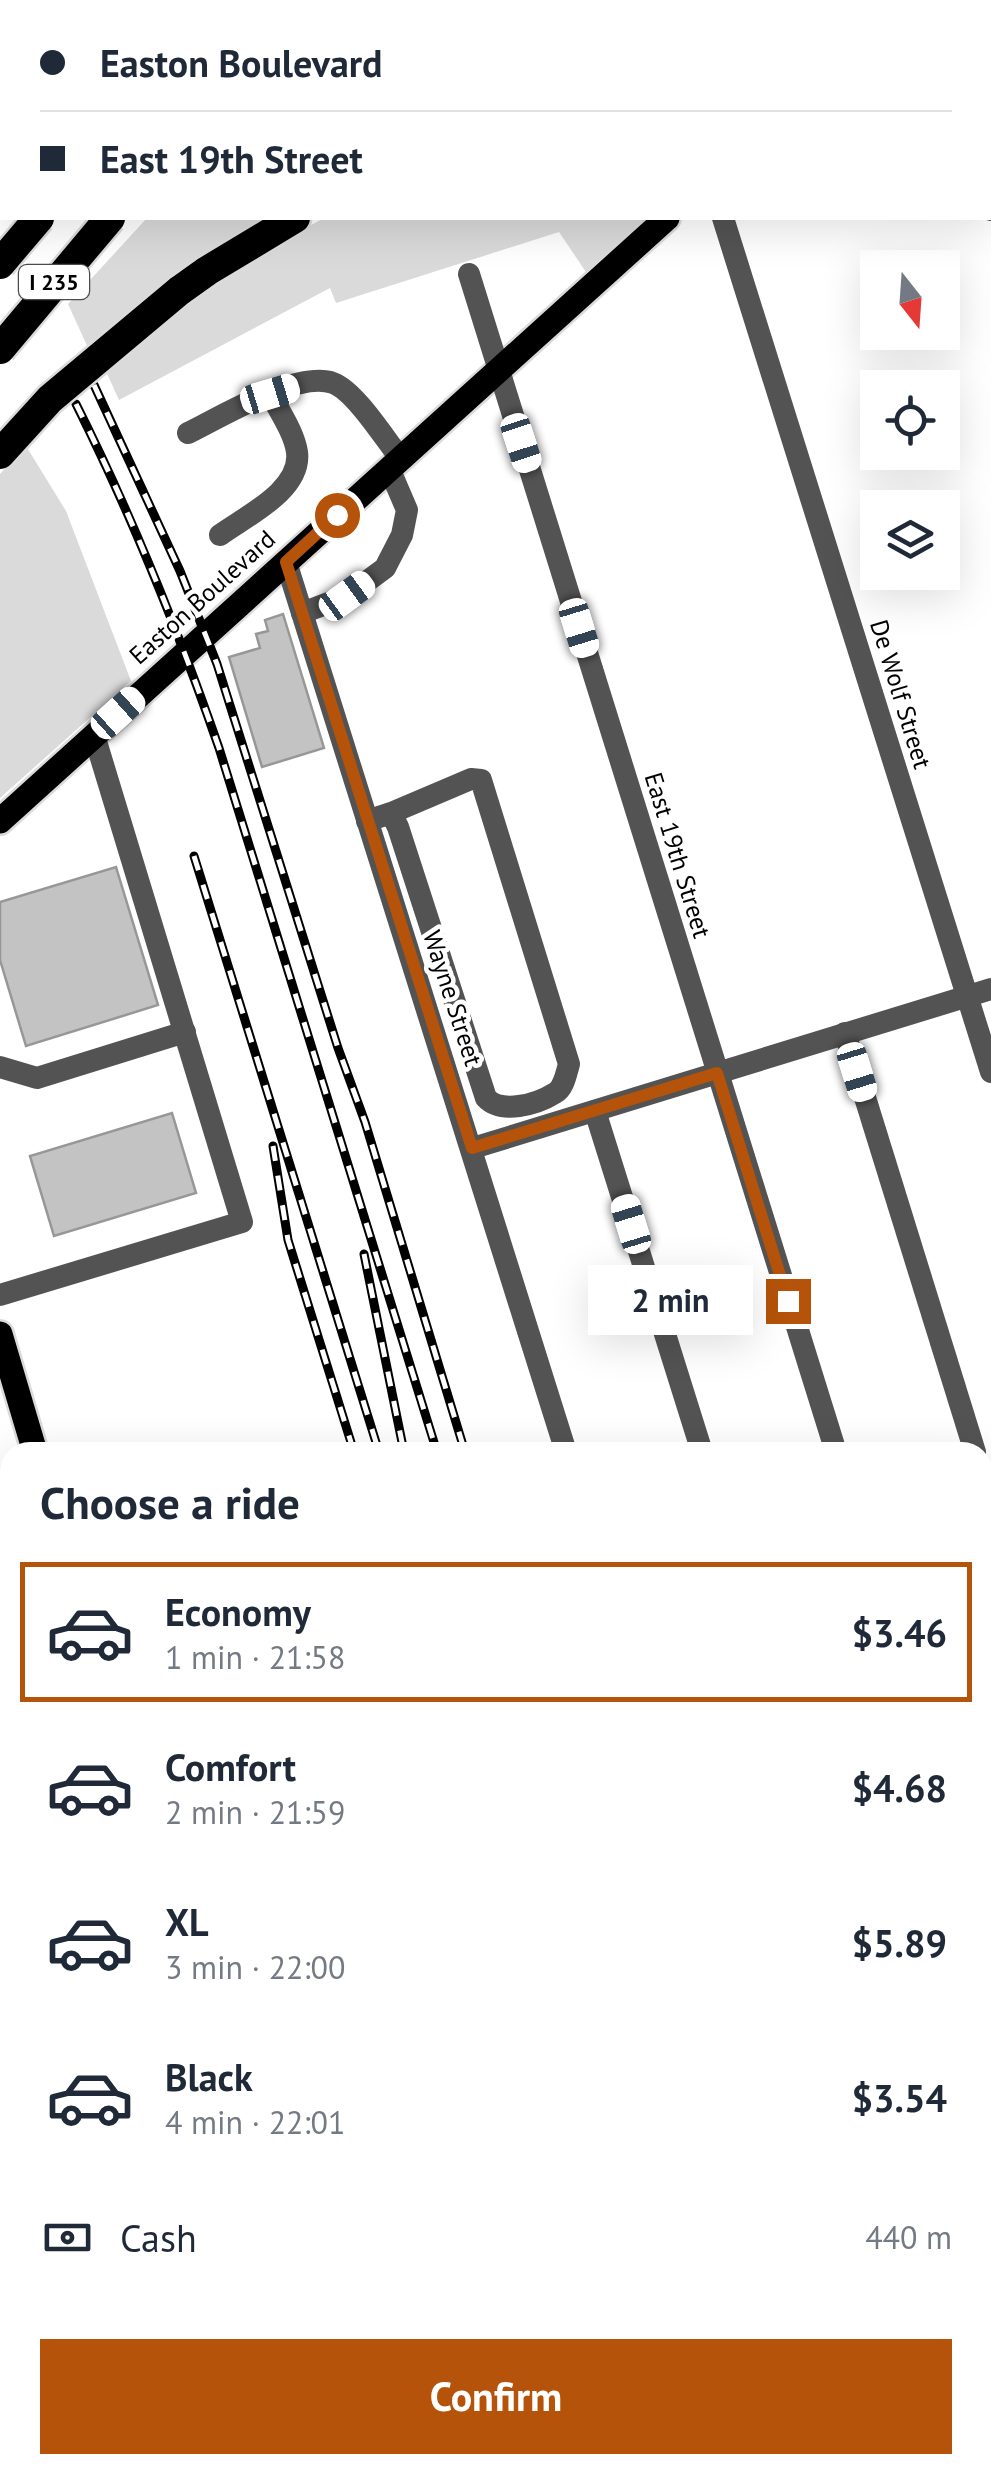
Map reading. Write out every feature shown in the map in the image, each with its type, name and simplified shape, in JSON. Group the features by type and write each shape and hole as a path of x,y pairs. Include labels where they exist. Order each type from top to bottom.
{"highway":[{"path":"0,242 24,220"},
{"name":"I 235","path":"0,264 38,220"},
{"name":"I 235","path":"0,349 108,220"},
{"path":"0,454 50,400 178,292 206,270 293,220"}],"main road":[{"name":"Easton Boulevard","path":"0,821 665,220"},
{"path":"0,1334 33,1442"}],"street":[{"name":"De Wolf Street","path":"724,220 991,1072"},
{"name":"East 19th Street","path":"469,274 833,1442"},
{"path":"188,433 270,394 313,380 334,383 356,403 394,463 408,510 402,535 385,568 347,596 302,612"},
{"path":"220,536 280,492 295,472 297,454 292,437 270,394"},
{"name":"Wayne Street","path":"286,562 563,1442"},
{"path":"0,1295 242,1222 94,735"},
{"path":"367,821 471,779 481,780 569,1064 556,1093 506,1109 494,1106 486,1098 391,813"},
{"path":"472,1148 991,989"},
{"path":"0,1067 37,1078 184,1032"},
{"path":"846,1034 972,1442"},
{"path":"595,1110 699,1442"}],"shaded area":[{"path":"145,220 272,220 89,350 68,304"},
{"path":"320,220 645,220 586,272 559,232 336,303 330,288 119,400 104,367 210,287"},
{"path":"26,446 66,511 131,681 0,798 0,474"}],"building":[{"path":"283,614 324,748 262,767 229,657 260,648 256,634 268,631 265,620"},
{"path":"116,867 158,1005 26,1046 0,960 0,902"},
{"path":"172,1113 196,1193 54,1236 30,1156"}],"railway":[{"path":"94,385 180,571 217,664 365,1122 462,1442"},
{"path":"76,404 153,574 219,748 434,1442"},
{"path":"194,856 376,1442"},
{"path":"273,1146 288,1240 351,1442"},
{"path":"364,1254 402,1442"}],"route":[{"path":"337,515 286,562 472,1148 717,1073 788,1301"}]}
